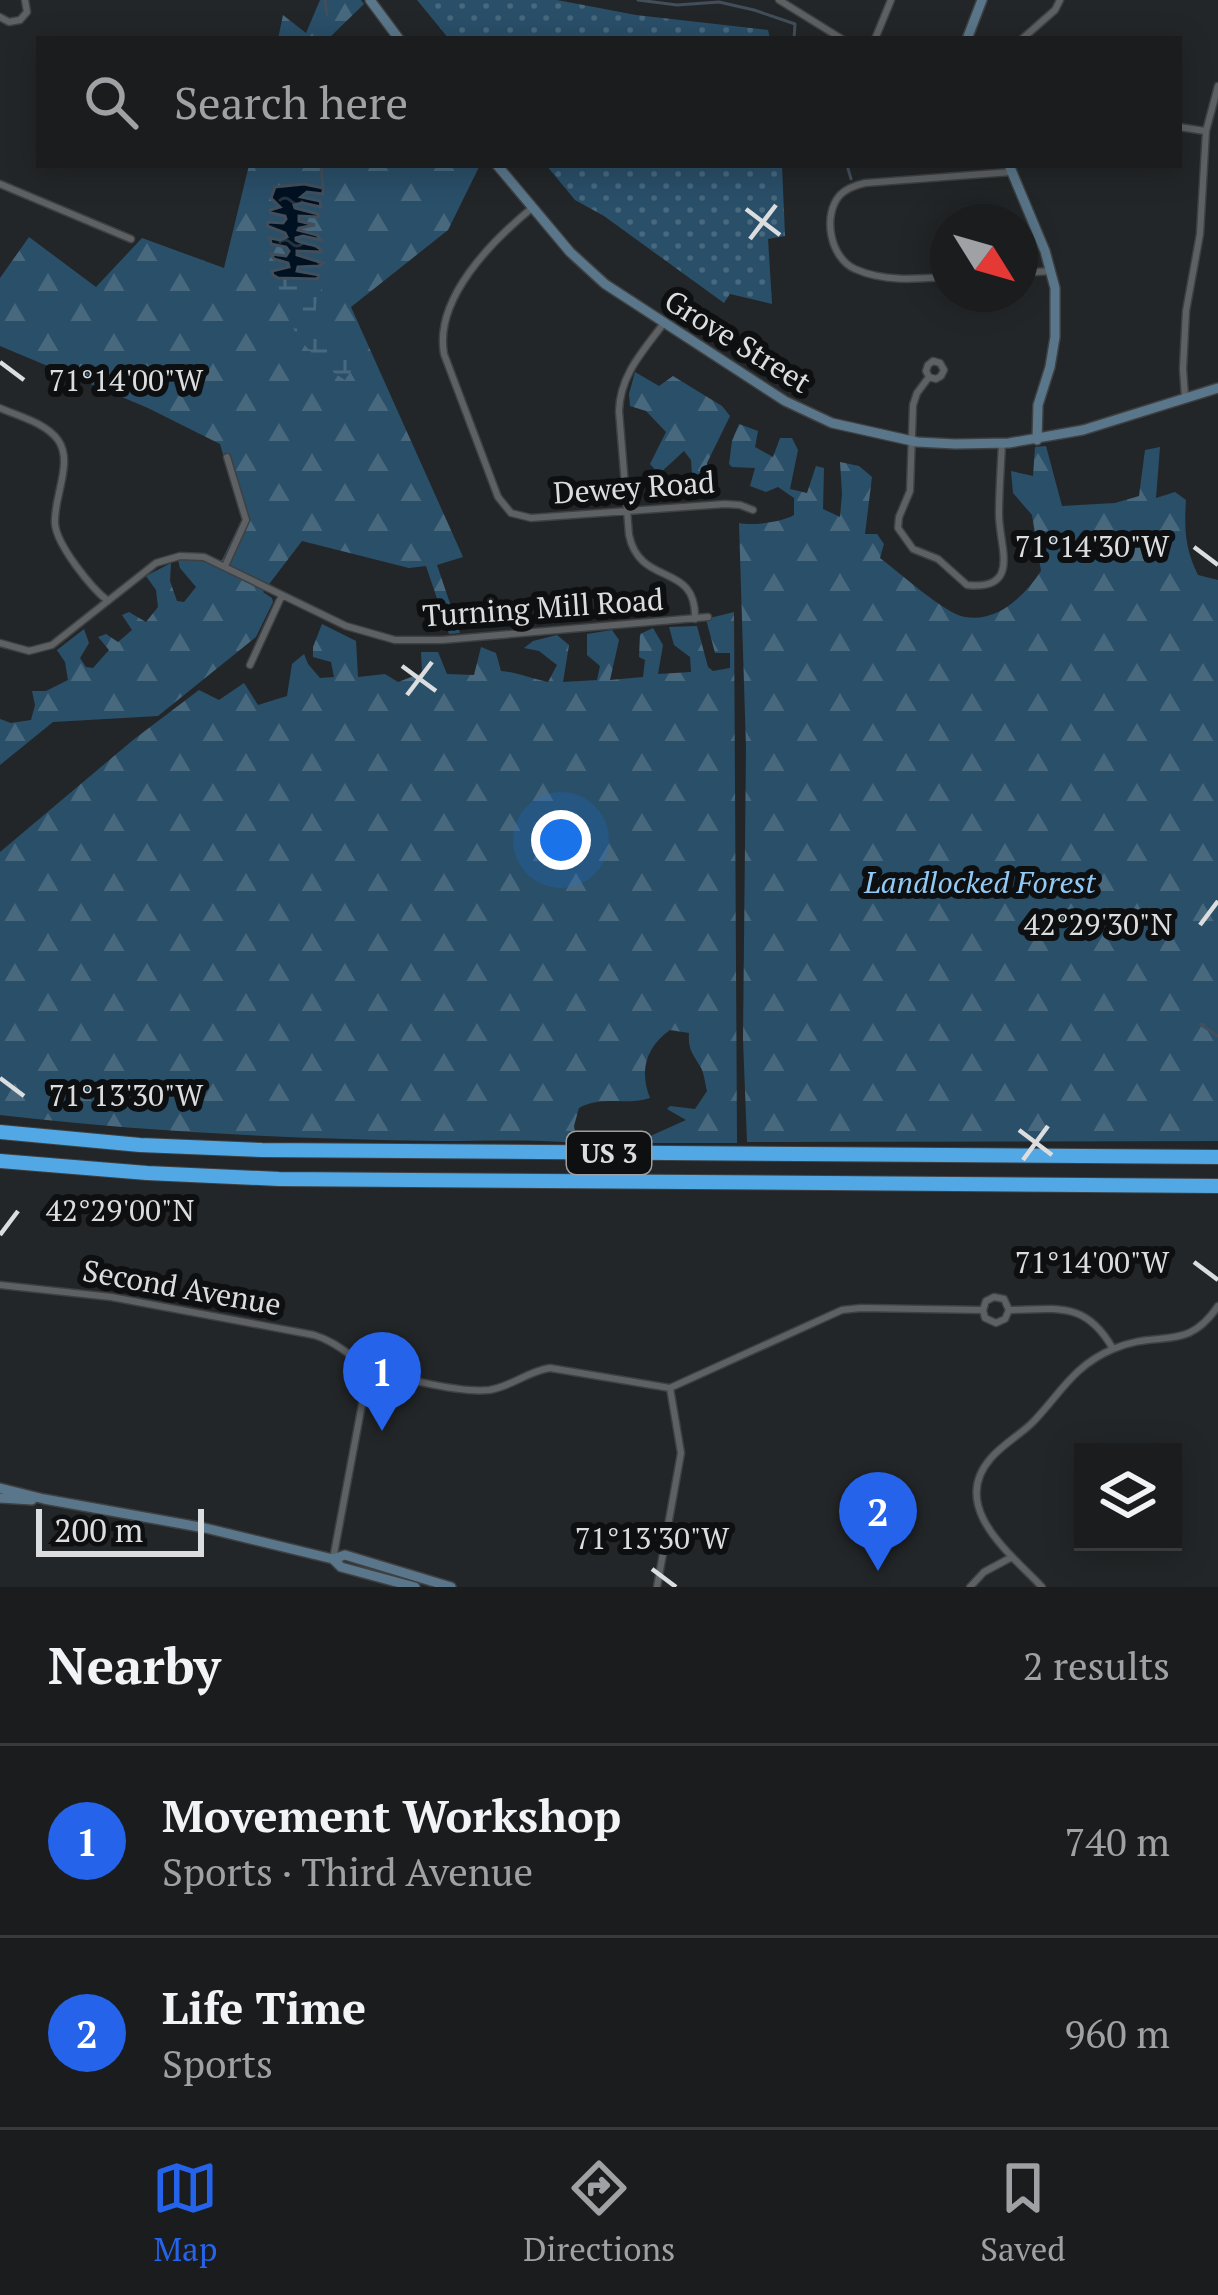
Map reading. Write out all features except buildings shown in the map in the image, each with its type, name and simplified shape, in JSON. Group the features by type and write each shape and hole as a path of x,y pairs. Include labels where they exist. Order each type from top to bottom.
{"highway":[{"name":"US 3","path":"0,1132 262,1150 1218,1157"},
{"name":"US 3","path":"0,1160 147,1174 279,1179 1218,1186"}],"main road":[{"path":"370,0 398,36"},
{"path":"968,36 982,0"},
{"name":"Grove Street","path":"499,168 594,275 806,412 852,428 955,444 1037,440 1218,388"},
{"path":"1010,169 1054,288 1055,337 1038,405 1037,440"},
{"path":"0,1488 185,1524 333,1559 341,1567 451,1587"},
{"path":"0,1498 44,1499"},
{"path":"389,1575 415,1587"}],"street":[{"path":"0,17 11,22 22,19 27,12 25,0"},
{"path":"779,0 837,36"},
{"path":"876,36 891,0"},
{"path":"1025,36 1060,0"},
{"path":"1185,398 1186,310 1201,234 1206,131 1218,86"},
{"path":"1182,127 1206,131"},
{"path":"930,278 896,279 847,264 831,234 838,197 865,183 1010,169"},
{"path":"0,184 131,239"},
{"name":"Dewey Road","path":"532,208 487,249 458,293 442,332 444,354 493,485 511,513 541,518 725,504 753,510"},
{"path":"1038,272 1051,271"},
{"path":"664,323 630,370 620,394 627,511 633,550 642,563 686,586 695,619"},
{"path":"929,377 914,400 910,490 898,528 913,549 938,559 959,580 980,586 997,578 1006,562 998,518 1002,443"},
{"path":"0,408 43,427 60,443 64,457 56,530 90,584 107,601"},
{"path":"225,567 246,520 227,457"},
{"name":"Turning Mill Road","path":"0,643 29,651 52,645 156,563 194,555 357,631 404,641 708,617"},
{"path":"250,665 282,595"},
{"name":"Second Avenue","path":"0,1285 111,1297 314,1335 351,1354 368,1375"},
{"path":"994,1297 1004,1299 1009,1310 996,1323 983,1310 986,1300 994,1297"},
{"path":"1042,1587 988,1530 979,1512 977,1494 988,1461 1031,1424 1081,1367 1137,1341 1191,1334 1218,1306"},
{"path":"333,1559 368,1375 485,1390 532,1372 561,1368 670,1388 851,1308 983,1310"},
{"path":"1009,1310 1078,1312 1098,1325 1112,1349"},
{"path":"657,1587 681,1453 670,1388"},
{"path":"970,1587 984,1572 1012,1557"}],"green space":[{"path":"320,0 361,0 364,4 331,36 279,36 283,15 306,33"},
{"path":"417,0 557,0 636,15 768,30 769,36 447,36"},
{"path":"248,168 479,168 448,230 351,307 463,557 437,565 460,633 449,634 426,566 409,568 302,541 263,592 273,602 256,637 158,716 53,722 0,765 0,719 11,723 31,720 32,691 46,691 68,680 57,650 84,629 89,643 80,658 93,668 109,650 98,637 106,634 118,642 132,630 122,615 129,612 146,622 158,607 156,590 146,576 171,563 170,581 177,601 184,602 196,587 178,560 219,566 242,519 220,444 0,346 0,278 29,237 96,287 142,238 224,268"},
{"path":"548,168 782,168 785,236 768,239 772,304 730,294 724,303 575,200"},
{"path":"278,278 317,279 322,287 316,304 319,325 353,368 345,380 299,337 284,309"},
{"path":"635,372 659,386 673,376 730,416 707,463 711,485 705,492 693,491 691,460 684,451 659,474 650,464 666,432 646,411 630,406"},
{"name":"Landlocked Forest","path":"739,424 758,431 755,447 773,457 780,438 792,438 798,450 790,489 807,493 816,466 824,468 823,509 840,517 840,462 859,466 872,477 865,534 877,534 884,544 880,558 946,608 977,618 1009,605 1041,571 1032,515 1013,493 1011,471 1033,476 1035,447 1046,446 1062,506 1115,503 1139,496 1145,450 1160,447 1156,498 1175,492 1186,500 1186,539 1194,566 1198,575 1218,580 1218,1141 747,1142 743,1039 746,748 739,523 767,523 794,515 794,498 778,487 766,492 750,486 755,468 729,464"},
{"path":"734,612 737,1143 581,1143 579,1131 646,1138 686,1120 667,1109 670,1106 695,1109 707,1091 702,1071 691,1051 689,1033 670,1030 647,1060 650,1098 579,1108 574,1126 577,1143 274,1136 0,1115 0,852 199,690 219,700 244,683 258,705 287,696 292,664 304,654 320,678 334,677 331,662 313,657 322,624 356,641 358,677 385,674 398,682 422,673 421,652 438,652 447,674 474,675 481,647 496,653 501,671 548,682 557,665 539,651 524,648 557,635 569,645 563,682 597,680 600,666 587,655 587,634 612,630 619,640 610,680 643,677 640,634 653,628 663,645 658,674 691,672 690,657 674,645 669,627 697,626 713,671 730,668 730,653 715,653 706,619"}],"water":[{"path":"304,184 323,188 323,194 307,192 301,197 320,201 321,207 294,205 318,214 299,216 299,221 315,225 298,230 321,240 303,236 296,240 322,252 297,251 297,255 323,263 298,267 297,271 319,275 317,279 278,278 272,271 289,267 288,263 271,254 286,256 289,251 271,244 270,238 287,237 267,226 286,219 271,213 280,207 271,198 275,187"}],"waterway":[{"path":"325,0 327,15"},
{"path":"638,0 677,5 719,2 754,10 795,24 794,36"},
{"path":"321,168 323,188"},
{"path":"848,168 851,179"},
{"path":"1200,1024 1218,1036"}],"place":[{"name":"Movement Workshop","path":"382,1431"},
{"name":"Life Time","path":"878,1571"}]}
